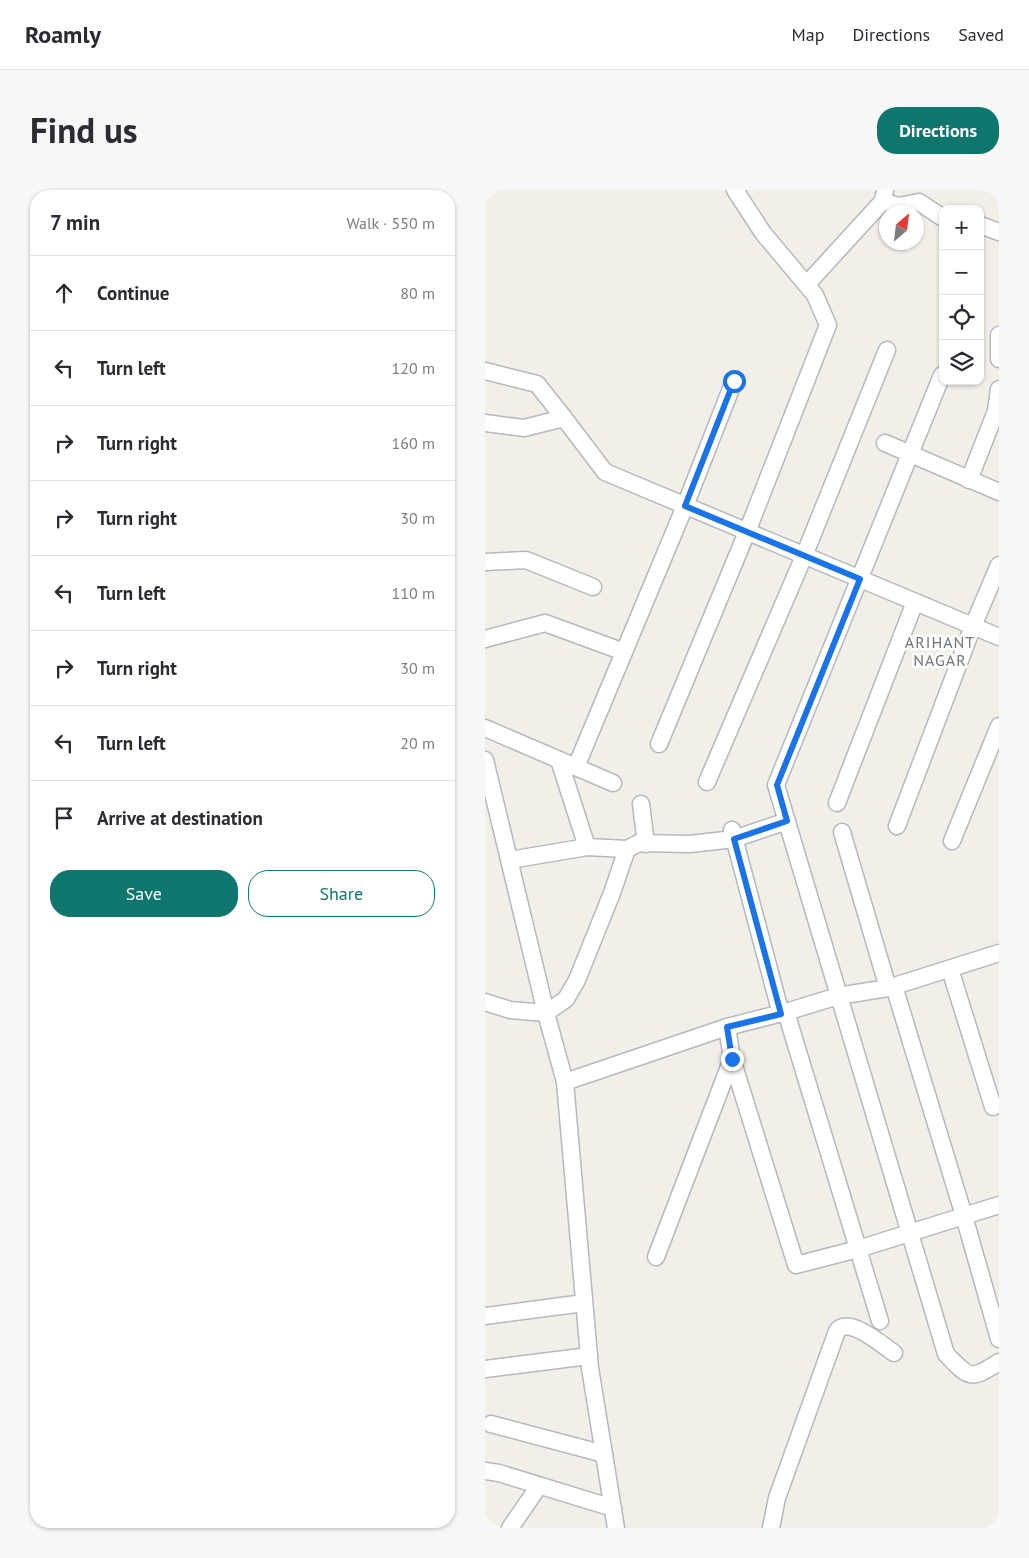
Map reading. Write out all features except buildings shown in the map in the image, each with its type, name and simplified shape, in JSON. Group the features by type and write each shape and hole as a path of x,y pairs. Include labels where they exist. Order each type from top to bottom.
{"street":[{"path":"659,744 747,532 828,325 815,295 763,233 735,190"},
{"path":"807,284 884,196 898,206 919,202 939,215"},
{"path":"984,226 999,232"},
{"path":"999,335 999,359"},
{"path":"707,782 804,556 887,350"},
{"path":"485,371 537,384 605,472 999,637"},
{"path":"577,767 685,506 734,381"},
{"path":"939,383 777,785 946,1354 964,1373 973,1375 999,1362"},
{"path":"969,480 996,412 999,389"},
{"path":"485,423 524,428 564,418"},
{"path":"885,443 999,492"},
{"path":"485,562 526,560 593,587"},
{"path":"897,826 973,626 999,565"},
{"path":"837,802 915,602"},
{"path":"485,639 545,623 624,652"},
{"path":"952,841 999,726"},
{"path":"485,728 613,783"},
{"path":"485,760 546,1013 565,1082 589,1356 616,1528"},
{"path":"559,760 587,847"},
{"path":"641,804 646,844"},
{"path":"510,860 587,847 627,849 639,844 690,844 787,821"},
{"path":"842,832 964,1216 999,1339"},
{"path":"733,833 784,1013 880,1321"},
{"path":"485,1002 510,1010 546,1013 566,999 577,980 612,893 627,849"},
{"path":"565,1082 727,1027 784,1013 839,996 891,987 999,953"},
{"path":"950,968 993,1107"},
{"path":"727,1027 732,1059 796,1265 858,1249 999,1205"},
{"path":"657,1257 732,1059"},
{"path":"485,1316 584,1303"},
{"path":"771,1528 777,1498 837,1331 840,1327 845,1326 855,1328 894,1352"},
{"path":"485,1369 589,1356"},
{"path":"491,1424 604,1454"},
{"path":"485,1471 499,1473 613,1508"},
{"path":"510,1528 539,1486"}],"district":[{"name":"ARIHANT NAGAR","path":"940,651"}],"route":[{"path":"732,1059 727,1027 781,1014 734,839 787,821 777,785 860,579 685,506 734,381"}]}
